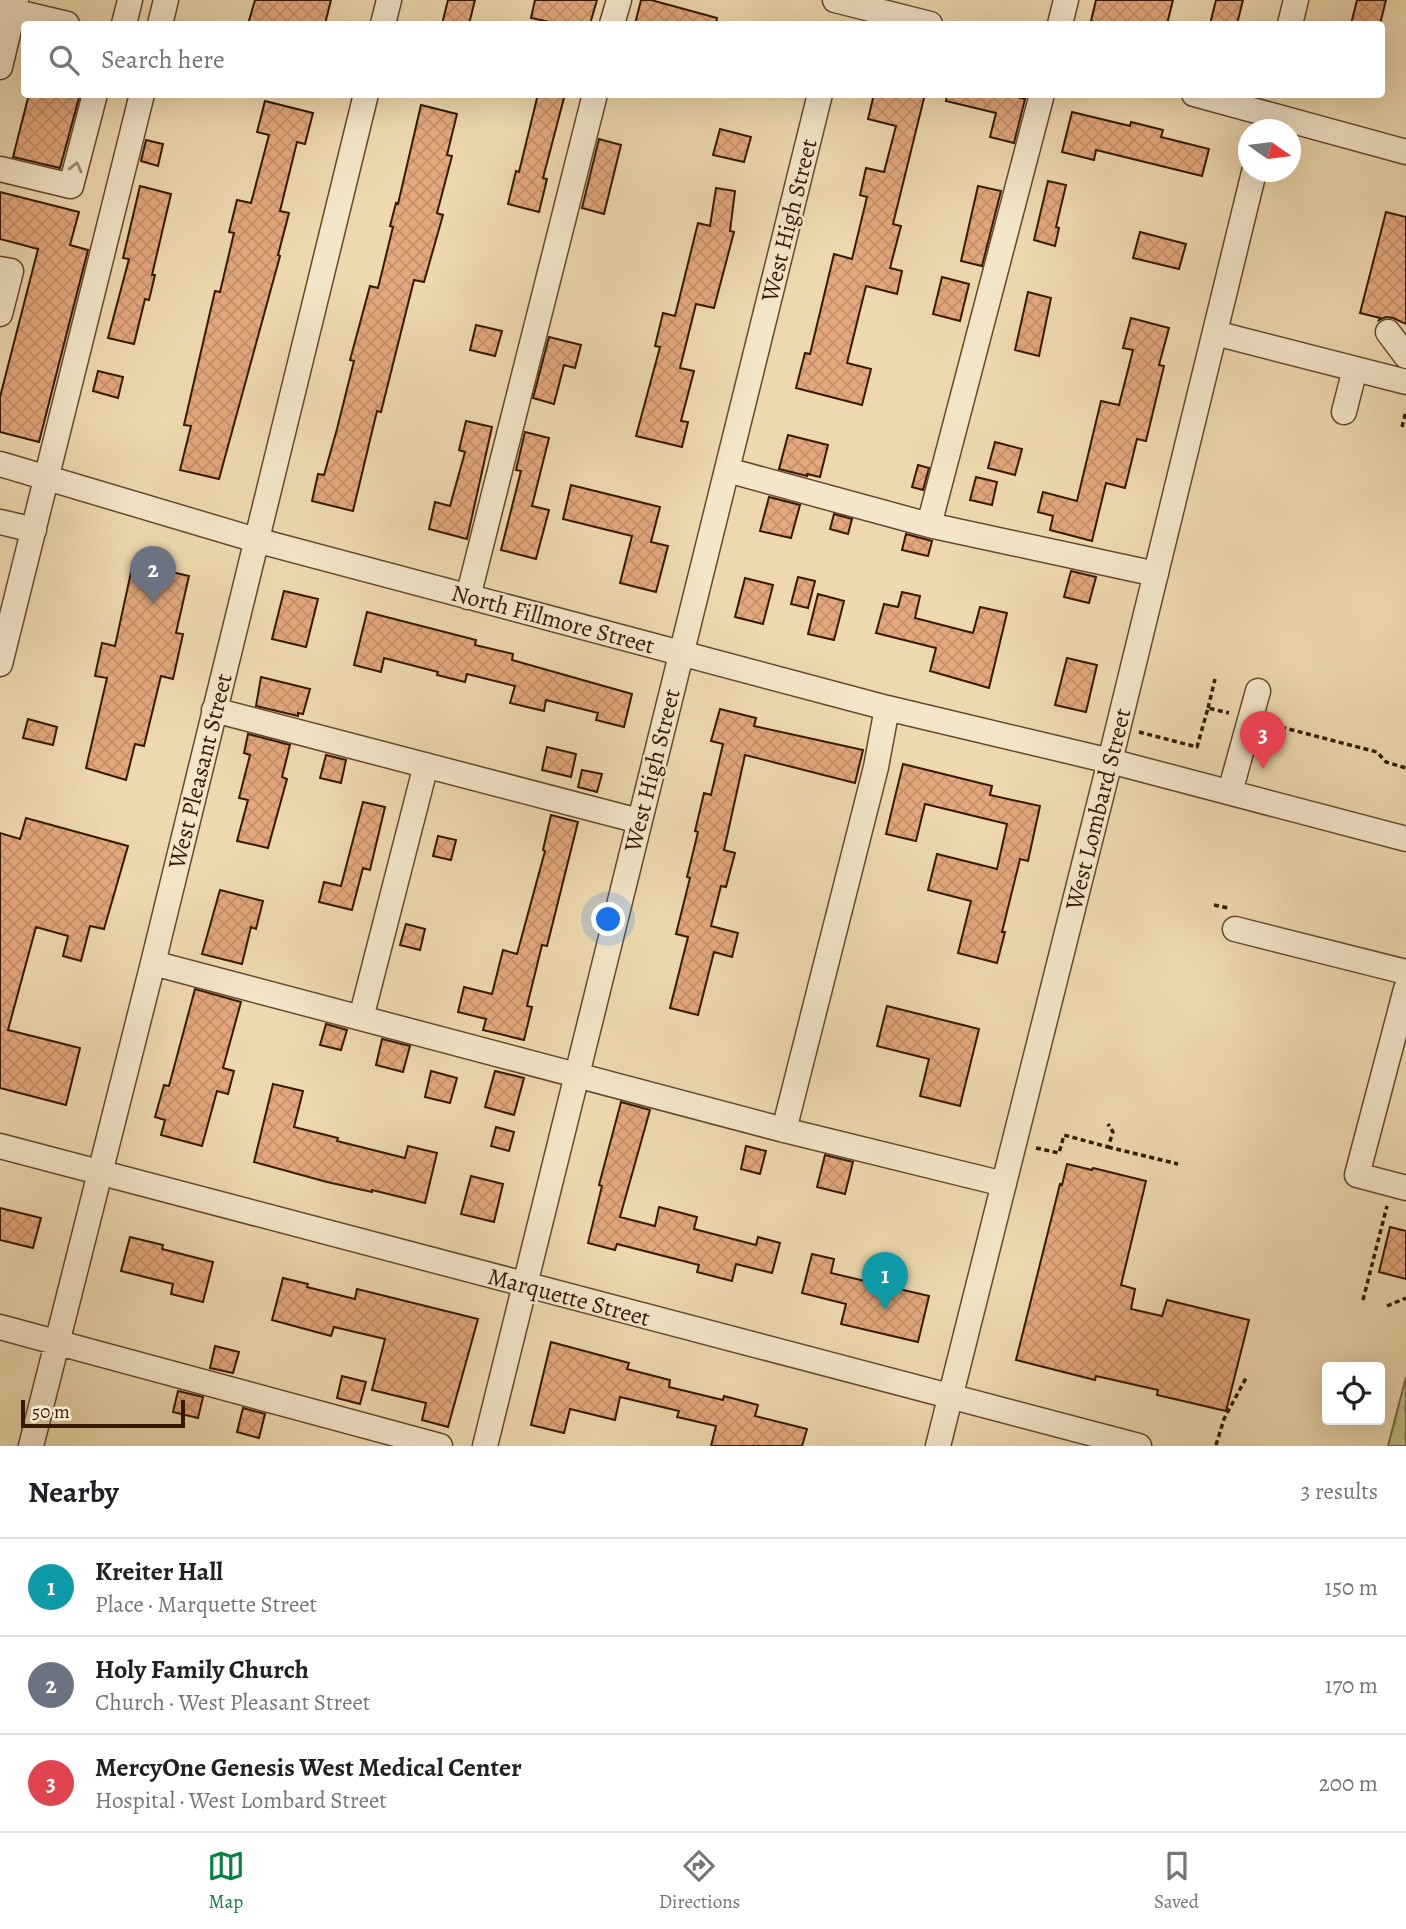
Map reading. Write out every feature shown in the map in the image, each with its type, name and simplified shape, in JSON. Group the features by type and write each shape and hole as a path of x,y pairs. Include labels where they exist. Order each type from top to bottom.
{"street":[{"path":"125,21 130,0"},
{"path":"161,21 166,0"},
{"path":"384,21 389,0"},
{"path":"613,21 619,0"},
{"path":"1061,21 1066,0"},
{"path":"1291,21 1296,0"},
{"path":"0,67 10,7 57,21"},
{"path":"839,7 914,21"},
{"path":"0,169 71,186 94,98"},
{"path":"1,656 141,98"},
{"name":"West Pleasant Street","path":"31,1446 153,963 365,98"},
{"path":"468,597 594,98"},
{"name":"West High Street","path":"485,1446 819,98"},
{"path":"929,525 1041,98"},
{"path":"1210,98 1406,152"},
{"name":"West Lombard Street","path":"938,1446 1252,182"},
{"path":"0,268 11,271 0,314"},
{"path":"1215,333 1356,369 1404,369 1388,332"},
{"path":"1344,412 1356,369"},
{"name":"North Fillmore Street","path":"0,464 256,540 468,597 887,708 1110,761 1406,839"},
{"path":"727,470 929,525 1156,574"},
{"path":"0,522 34,530"},
{"path":"1230,793 1258,691"},
{"path":"785,1130 876,767 887,708"},
{"path":"214,710 639,821"},
{"path":"362,1018 426,765"},
{"path":"1235,929 1406,972"},
{"path":"153,963 785,1130 1004,1184"},
{"path":"1399,1186 1357,1175 1398,1050 1406,989"},
{"name":"Marquette Street","path":"0,1146 1131,1445"},
{"path":"0,1327 440,1446"}],"path":[{"path":"1402,427 1406,411"},
{"path":"1208,708 1215,678"},
{"path":"1108,1124 1113,1132 1108,1147"},
{"path":"1036,1148 1059,1153 1064,1135 1178,1164"},
{"path":"1363,1300 1399,1186"},
{"path":"1387,1306 1406,1298"},
{"path":"1216,1445 1224,1419 1245,1378"}],"green space":[{"path":"1406,1377 1406,1446 1388,1446"}],"building":[{"path":"255,0 331,0 326,21 249,21"},
{"path":"448,0 475,0 470,21 443,21"},
{"path":"535,0 597,0 591,21 545,21 531,18"},
{"path":"641,0 651,0 717,18 716,21 636,21"},
{"path":"1096,0 1173,0 1168,21 1091,21"},
{"path":"1216,0 1243,0 1238,21 1211,21"},
{"path":"1357,0 1386,0 1381,21 1352,21"},
{"path":"28,98 79,98 60,168 13,157"},
{"path":"537,98 564,98 543,178 547,179 539,212 508,204 516,171 519,172"},
{"path":"873,98 924,98 893,224 901,226 890,268 902,271 897,294 866,286 847,363 871,369 862,405 796,388 805,353 810,354 834,254 852,259 867,197 860,195 866,168 884,172 896,126 868,119"},
{"path":"946,98 1025,99 1014,143 990,137 996,113 946,101"},
{"path":"265,101 313,113 305,144 297,142 280,211 289,213 278,255 280,256 219,479 180,470 191,426 184,425 215,291 220,292 234,233 229,232 237,200 251,203 269,135 257,132"},
{"path":"421,105 457,114 447,155 452,156 437,213 443,215 424,282 414,280 381,412 377,411 353,511 312,501 318,474 324,475 337,429 354,361 350,360 370,286 378,288 393,227 390,226 396,203 398,204"},
{"path":"1072,112 1130,126 1131,122 1163,130 1161,137 1209,149 1202,176 1096,150 1094,160 1062,152"},
{"path":"720,129 751,137 744,162 713,155"},
{"path":"599,139 621,145 604,214 582,208"},
{"path":"146,140 163,144 158,166 141,161"},
{"path":"1048,181 1066,185 1056,227 1059,228 1055,246 1034,240"},
{"path":"140,186 171,194 152,275 155,275 149,300 145,299 134,344 108,338 129,259 123,258"},
{"path":"978,186 1001,191 982,266 961,261"},
{"path":"716,188 735,191 730,231 734,232 714,308 696,304 680,368 694,371 681,421 688,422 682,447 636,436 660,347 655,346 663,313 675,316 698,223 710,226"},
{"path":"0,192 79,212 70,245 88,250 39,442 0,432 0,397 38,249 0,239"},
{"path":"1386,212 1406,217 1406,324 1393,318 1379,320 1380,318 1360,313"},
{"path":"1140,232 1186,244 1179,269 1133,258"},
{"path":"942,277 969,284 960,321 933,314"},
{"path":"1028,292 1051,298 1039,356 1015,350"},
{"path":"1131,318 1169,328 1159,365 1164,366 1146,441 1137,439 1125,488 1106,483 1092,541 1050,530 1053,516 1038,512 1043,492 1077,501 1101,401 1119,405 1133,350 1123,348"},
{"path":"476,325 502,331 495,356 470,350"},
{"path":"549,337 581,345 575,368 564,365 554,404 533,398"},
{"path":"98,371 123,377 118,398 93,391"},
{"path":"466,421 492,427 467,539 429,529 435,502 450,506 465,452 459,450"},
{"path":"525,432 549,438 532,506 549,510 536,559 501,550 521,471 516,470"},
{"path":"788,435 828,445 820,477 779,469"},
{"path":"995,442 1022,449 1015,475 988,468"},
{"path":"918,465 929,468 923,490 912,487"},
{"path":"976,477 997,482 992,505 970,500"},
{"path":"571,485 660,507 651,542 668,546 656,592 620,583 632,536 563,519"},
{"path":"769,497 800,505 791,538 760,531"},
{"path":"834,514 852,519 848,534 830,529"},
{"path":"906,534 932,541 928,556 902,550"},
{"path":"133,563 189,576 176,633 183,634 173,679 161,676 144,746 135,744 126,780 86,768 107,678 95,676 102,643 115,646"},
{"path":"1071,571 1096,577 1089,603 1064,597"},
{"path":"798,577 815,581 808,608 791,604"},
{"path":"745,578 773,585 763,624 735,617"},
{"path":"284,591 318,599 306,647 272,639"},
{"path":"902,592 920,596 915,618 973,633 980,607 1007,613 989,688 930,671 936,648 876,633 884,604 898,607"},
{"path":"818,594 844,601 834,640 808,634"},
{"path":"367,612 476,640 475,645 513,654 512,660 632,694 624,727 596,720 598,713 546,700 544,711 510,703 515,686 467,674 465,682 384,658 381,672 354,665"},
{"path":"1067,658 1097,665 1086,712 1055,705"},
{"path":"261,677 310,689 303,714 298,713 298,716 256,706"},
{"path":"720,709 756,718 754,726 863,750 855,783 745,755 724,850 735,853 726,887 721,886 711,926 738,933 732,957 714,952 698,1015 670,1008 688,937 676,934 690,878 687,877 698,832 695,831 704,793 711,795 723,744 711,741"},
{"path":"28,719 57,727 53,745 23,738"},
{"path":"248,734 290,745 282,777 287,779 268,848 237,841 248,800 239,798 250,755 244,753"},
{"path":"547,747 576,754 571,777 542,770"},
{"path":"326,755 346,760 341,783 320,778"},
{"path":"903,764 992,786 990,795 1040,806 1028,861 1020,859 997,963 958,953 971,901 928,890 937,854 997,869 1007,824 925,804 916,841 886,834"},
{"path":"582,770 602,774 597,792 578,787"},
{"path":"363,802 385,807 370,870 363,868 352,910 319,902 324,882 341,886"},
{"path":"551,815 578,822 547,946 542,945 527,1006 532,1007 524,1040 483,1030 486,1019 458,1012 464,987 492,994 503,950 517,954 545,851 543,850"},
{"path":"26,818 128,846 104,929 90,926 81,961 63,956 68,936 36,927 8,1030 80,1048 66,1105 0,1088 0,833 20,839"},
{"path":"438,836 456,840 451,860 433,856"},
{"path":"220,890 263,901 256,929 251,927 242,964 202,954"},
{"path":"406,924 425,929 420,950 400,945"},
{"path":"195,989 241,1002 223,1068 234,1071 228,1094 217,1091 202,1146 161,1135 165,1120 155,1117 164,1085 169,1086"},
{"path":"887,1006 979,1029 960,1106 920,1096 929,1059 877,1046"},
{"path":"326,1024 347,1030 341,1050 320,1045"},
{"path":"382,1039 410,1046 403,1072 376,1065"},
{"path":"431,1071 457,1078 450,1103 425,1097"},
{"path":"495,1071 524,1078 514,1115 485,1107"},
{"path":"273,1084 303,1091 294,1127 405,1158 408,1146 437,1153 425,1203 327,1182 254,1162"},
{"path":"621,1102 650,1110 620,1217 655,1226 659,1207 697,1217 694,1229 756,1245 758,1237 780,1243 772,1273 736,1264 732,1281 697,1272 699,1265 617,1244 615,1250 588,1243 602,1186 599,1185"},
{"path":"496,1127 514,1132 509,1151 491,1146"},
{"path":"746,1146 766,1151 760,1174 741,1169"},
{"path":"825,1155 853,1162 845,1194 817,1187"},
{"path":"1067,1164 1146,1181 1121,1285 1135,1289 1131,1309 1162,1316 1167,1300 1249,1320 1226,1411 1157,1395 1158,1390 1096,1376 1095,1380 1016,1360"},
{"path":"471,1176 503,1184 494,1222 461,1214"},
{"path":"0,1208 41,1218 33,1248 0,1240"},
{"path":"1390,1227 1406,1231 1406,1279 1379,1272"},
{"path":"130,1237 163,1245 162,1249 213,1262 203,1302 171,1294 173,1284 121,1271"},
{"path":"812,1254 834,1259 831,1273 929,1296 918,1342 841,1324 846,1304 802,1293"},
{"path":"283,1278 355,1299 357,1289 478,1319 448,1427 422,1420 426,1403 372,1390 385,1339 334,1327 331,1336 272,1320"},
{"path":"551,1342 629,1363 627,1369 670,1380 669,1387 758,1405 755,1416 807,1429 802,1446 711,1446 716,1426 677,1417 679,1411 620,1397 615,1420 570,1409 564,1433 531,1425"},
{"path":"215,1346 239,1352 233,1373 210,1368"},
{"path":"342,1376 366,1382 360,1404 337,1398"},
{"path":"178,1391 203,1397 198,1418 173,1412"},
{"path":"243,1408 265,1414 259,1438 237,1432"}],"place":[{"name":"Holy Family Church","path":"153,604"},
{"name":"MercyOne Genesis West Medical Center","path":"1263,769"},
{"name":"Kreiter Hall","path":"885,1310"}]}
